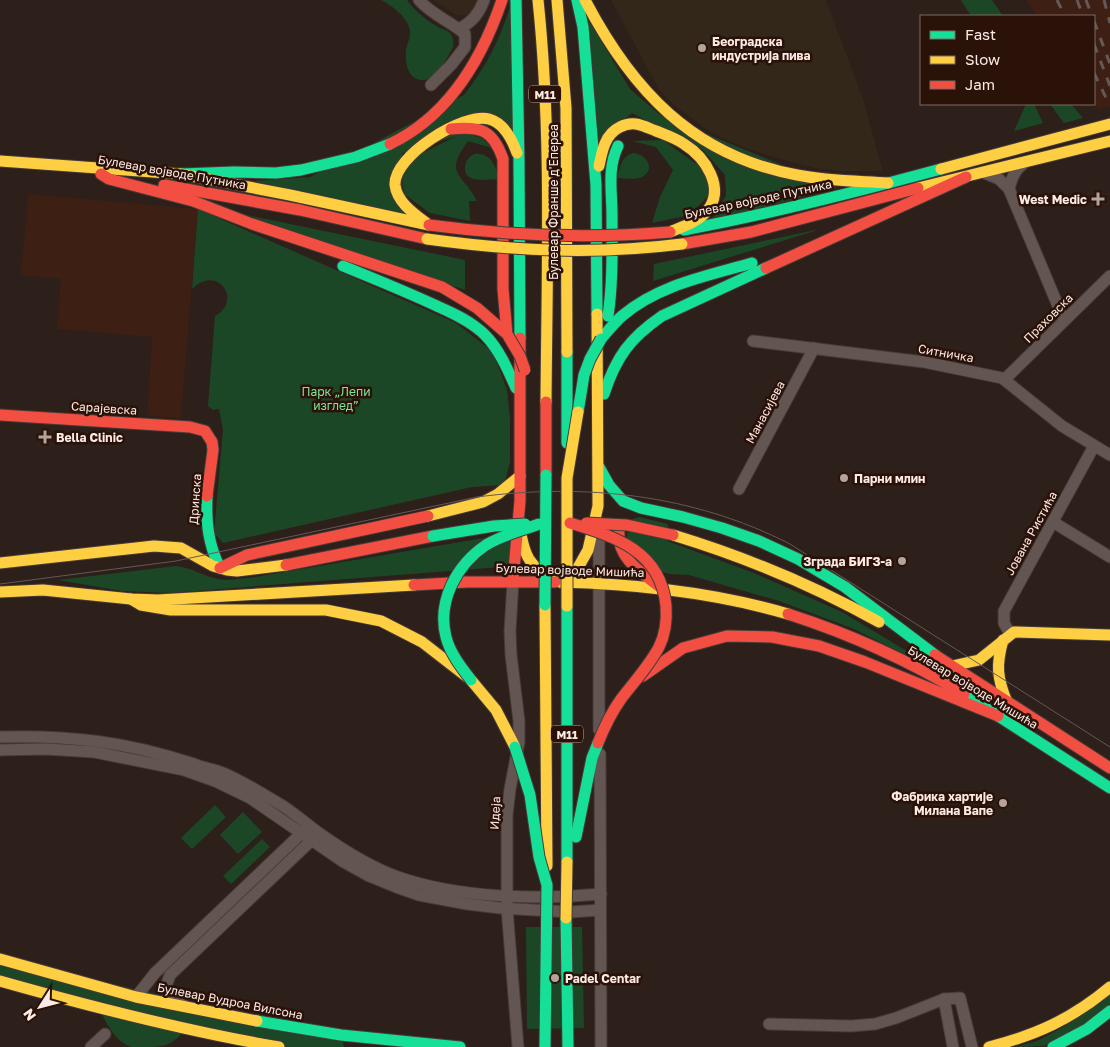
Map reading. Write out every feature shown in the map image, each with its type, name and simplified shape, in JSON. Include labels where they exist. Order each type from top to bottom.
[{"type":"main road","points":[[181,174],[286,172],[310,169],[361,155],[395,142],[427,119],[457,89],[483,49],[494,26],[502,0]]},
{"type":"main road","points":[[513,581],[519,521],[520,476],[519,162],[516,0]]},
{"type":"main road","name":"Булевар Франше д'Епереа","points":[[538,0],[547,133],[546,475]]},
{"type":"main road","name":"Булевар Франше д'Епереа","points":[[557,0],[565,92],[567,180],[567,478]]},
{"type":"main road","points":[[519,521],[524,550],[532,566],[544,576],[560,582],[570,576],[585,557],[598,506],[599,410],[596,185],[583,27],[577,0]]},
{"type":"main road","points":[[585,0],[617,54],[646,93],[674,119],[708,143],[744,161],[780,172],[839,181],[888,183]]},
{"type":"main road","points":[[429,225],[412,214],[401,199],[396,185],[397,173],[410,153],[471,118],[491,120],[499,123],[505,129],[519,162]]},
{"type":"main road","points":[[596,185],[604,145],[611,133],[627,124],[643,125],[672,137],[690,148],[707,167],[712,176],[714,195],[708,211],[695,220],[670,232]]},
{"type":"main road","name":"Булевар војводе Путника","points":[[80,168],[181,174],[429,225],[485,233],[551,237],[604,237],[670,232],[744,219],[1110,124]]},
{"type":"main road","points":[[451,129],[479,128],[496,142],[503,159],[503,289],[507,334]]},
{"type":"main road","points":[[602,339],[607,322],[611,289],[611,178],[613,157],[621,141],[632,134],[658,131]]},
{"type":"main road","name":"Булевар војводе Путника","points":[[80,168],[100,174],[223,195],[427,239],[497,249],[528,251],[614,251],[682,244],[751,232],[1110,141]]},
{"type":"main road","points":[[0,161],[80,168]]},
{"type":"main road","points":[[100,174],[193,201],[252,224],[442,287],[490,316],[507,334],[520,356],[532,398]]},
{"type":"main road","points":[[599,410],[617,358],[635,335],[644,328],[684,306],[966,177]]},
{"type":"main road","points":[[252,224],[320,256],[418,297],[467,322],[484,334],[500,356],[520,398]]},
{"type":"main road","points":[[567,478],[584,375],[590,359],[602,339],[622,316],[636,305],[684,284],[831,238]]},
{"type":"main road","points":[[535,413],[546,475]]},
{"type":"main road","name":"Сарајевска","points":[[0,415],[190,427],[205,431]]},
{"type":"main road","name":"Дринска","points":[[205,431],[212,442],[213,450],[206,535],[212,553],[220,568]]},
{"type":"main road","points":[[599,467],[618,496],[631,505],[722,528],[759,541],[798,559],[845,587],[934,655]]},
{"type":"main road","name":"M11","points":[[545,1047],[547,885],[545,702],[546,475]]},
{"type":"main road","points":[[0,563],[154,546],[170,546],[181,548],[220,568],[247,555],[406,521],[483,502],[498,494],[520,476]]},
{"type":"main road","name":"M11","points":[[567,478],[568,1047]]},
{"type":"main road","points":[[641,508],[628,517],[622,526],[618,536],[619,544],[622,551],[634,565],[660,587]]},
{"type":"main road","points":[[570,523],[633,548],[648,560],[662,583],[667,600],[666,626],[654,655],[636,683]]},
{"type":"main road","name":"Булевар војводе Мишића","points":[[220,568],[237,571],[292,564],[494,526],[570,523],[626,525],[674,535],[713,546],[786,574],[818,589],[952,666],[1110,768]]},
{"type":"main road","points":[[539,524],[488,544],[468,561],[453,580],[446,605],[444,628],[452,651],[471,680],[496,710],[515,747],[530,794],[539,857],[547,885]]},
{"type":"main road","name":"Булевар војводе Мишића","points":[[131,600],[467,582],[599,582],[660,587],[781,611],[842,632],[913,665],[998,716],[1110,788]]},
{"type":"main road","points":[[0,592],[43,590],[131,600],[141,605],[171,610],[295,609],[326,610],[349,614],[387,623],[407,633],[471,680]]},
{"type":"main road","points":[[952,666],[978,662],[1006,637],[1020,632],[1110,635]]},
{"type":"main road","points":[[567,862],[578,830],[592,758],[607,723],[621,700],[654,667],[673,654],[700,642],[727,636],[756,635],[786,639],[848,656],[962,704],[998,716]]},
{"type":"main road","points":[[1006,637],[999,657],[997,674],[1007,702]]},
{"type":"main road","name":"Булевар Вудроа Вилсона","points":[[0,959],[34,970],[136,996],[288,1027],[341,1035],[460,1047]]},
{"type":"main road","points":[[0,981],[136,1017],[279,1047]]},
{"type":"main road","points":[[989,1047],[1017,1041],[1053,1027],[1079,1012],[1110,987]]},
{"type":"main road","points":[[1053,1047],[1087,1029],[1110,1011]]},
{"type":"street","points":[[418,0],[434,14],[465,34],[465,47],[452,65],[431,84]]},
{"type":"street","points":[[459,29],[469,24],[478,15],[484,0]]},
{"type":"street","points":[[1009,189],[1017,168],[1024,163]]},
{"type":"street","points":[[984,173],[999,179],[1009,189],[1064,320]]},
{"type":"street","name":"Праховска","points":[[1005,379],[1110,276]]},
{"type":"street","name":"Ситничка","points":[[753,341],[924,362],[1005,379],[1051,417],[1110,455]]},
{"type":"street","name":"Манасијева","points":[[739,489],[814,348]]},
{"type":"street","name":"Јована Ристића","points":[[1006,637],[1004,611],[1094,446]]},
{"type":"street","points":[[598,506],[601,1047]]},
{"type":"street","points":[[1053,522],[1110,557]]},
{"type":"street","name":"Идеја","points":[[513,581],[511,655],[519,721],[519,742],[507,815],[507,908],[518,1047]]},
{"type":"street","points":[[0,738],[70,738],[93,740],[148,750],[222,772],[285,807],[305,829],[342,862],[396,888],[419,895],[467,904],[507,908],[571,912],[600,910]]},
{"type":"street","points":[[0,750],[46,749],[94,752],[184,770],[232,787],[305,829]]},
{"type":"street","points":[[136,996],[155,973],[305,829]]},
{"type":"street","points":[[315,837],[371,866],[397,877],[449,890],[507,895],[571,897],[601,894]]},
{"type":"street","points":[[187,1007],[168,994],[165,989],[170,974],[315,837]]},
{"type":"street","points":[[768,1024],[851,1026],[875,1024],[896,1018],[944,999],[960,998],[972,1047]]},
{"type":"street","points":[[944,999],[953,1047]]},
{"type":"street","points":[[91,1047],[104,1034]]},
{"type":"shaded area","points":[[433,0],[478,0],[476,8],[466,16],[456,15]]},
{"type":"shaded area","points":[[611,0],[826,0],[863,99],[883,171],[839,171],[814,168],[743,147],[710,132],[674,105],[659,90]]},
{"type":"shaded area","points":[[1026,0],[1110,0],[1110,107],[1099,110],[1095,104],[1095,15],[1036,15]]},
{"type":"shaded area","points":[[28,194],[198,209],[181,418],[147,416],[152,337],[57,329],[61,279],[21,275]]},
{"type":"green space","points":[[381,0],[407,0],[425,18],[450,34],[453,39],[453,47],[441,68],[432,77],[422,80],[413,77],[410,73],[406,54],[410,36],[409,27],[401,14]]},
{"type":"green space","points":[[961,0],[992,0],[1002,15],[970,15]]},
{"type":"green space","points":[[512,1],[513,133],[502,122],[402,153],[403,214],[253,181],[310,177],[464,95],[480,73],[492,51]]},
{"type":"green space","points":[[586,16],[630,89],[659,114],[837,188],[711,221],[726,195],[725,175],[703,150],[632,113],[599,140]]},
{"type":"green space","points":[[1026,105],[1034,105],[1043,123],[1014,131]]},
{"type":"green space","points":[[1051,105],[1072,105],[1083,118],[1064,123]]},
{"type":"green space","points":[[464,132],[483,139],[492,148],[468,141],[457,161],[456,168],[461,179],[477,201],[469,201],[470,221],[430,213],[404,194],[402,175],[417,156]]},
{"type":"green space","points":[[663,140],[706,171],[710,194],[690,215],[652,223],[660,197],[673,170],[656,147],[632,141]]},
{"type":"green space","points":[[633,153],[641,155],[647,161],[649,164],[648,171],[639,178],[617,178],[623,160]]},
{"type":"green space","points":[[474,154],[485,155],[492,161],[500,179],[477,180],[468,176],[465,172],[465,164]]},
{"type":"green space","name":"Парк „Лепи изглед”","points":[[198,209],[456,323],[493,352],[507,390],[510,419],[510,462],[504,485],[472,487],[223,543],[214,533],[223,430],[219,409],[213,410],[208,406],[215,316],[223,309],[227,302],[227,294],[224,287],[218,282],[210,280],[202,282],[192,289]]},
{"type":"green space","points":[[247,215],[465,260],[465,290]]},
{"type":"green space","points":[[821,229],[653,281],[654,264]]},
{"type":"green space","points":[[639,517],[668,524],[667,541],[754,573],[842,612],[948,676],[854,629],[779,601],[689,575],[670,574],[649,569],[626,542],[630,520]]},
{"type":"green space","points":[[513,533],[512,566],[170,593],[122,591],[58,580],[176,566],[224,580],[255,577]]},
{"type":"green space","points":[[215,805],[226,817],[192,849],[181,838]]},
{"type":"green space","points":[[243,812],[262,832],[238,854],[220,835]]},
{"type":"green space","points":[[262,839],[270,847],[231,884],[223,876]]},
{"type":"green space","name":"Padel Centar","points":[[526,927],[582,927],[584,1028],[527,1029]]},
{"type":"green space","points":[[0,959],[341,1035],[344,1047],[279,1047],[0,981]]},
{"type":"green space","points":[[1110,994],[1110,1004],[1086,1024],[1044,1046],[1015,1047],[1037,1041],[1065,1026]]},
{"type":"green space","points":[[102,1014],[183,1032],[173,1042],[165,1045],[131,1047],[117,1038]]},
{"type":"tram line","points":[[0,584],[176,561],[477,497],[558,491],[637,496],[676,503],[715,514],[753,527],[790,544],[1110,747]]},
{"type":"railway","points":[[1057,0],[1064,15]]},
{"type":"railway","points":[[1077,0],[1083,15]]},
{"type":"railway","points":[[1086,0],[1092,15]]},
{"type":"railway","points":[[1104,0],[1110,23]]},
{"type":"railway","points":[[1095,24],[1110,64]]},
{"type":"railway","points":[[1095,47],[1110,86]]},
{"type":"railway","points":[[1095,75],[1109,104]]},
{"type":"traffic: fast","points":[[516,0],[520,338]]},
{"type":"traffic: fast","points":[[577,0],[583,27],[596,185],[597,314]]},
{"type":"traffic: fast","points":[[181,174],[276,173],[301,170],[356,157],[390,144]]},
{"type":"traffic: fast","points":[[608,316],[612,266],[611,172],[618,146]]},
{"type":"traffic: fast","points":[[684,230],[813,202],[941,169]]},
{"type":"traffic: fast","points":[[601,339],[622,316],[651,296],[701,277],[752,263]]},
{"type":"traffic: fast","points":[[343,266],[445,310],[475,326],[495,347],[516,388]]},
{"type":"traffic: fast","points":[[604,394],[619,359],[641,332],[651,324],[662,316],[766,268]]},
{"type":"traffic: fast","points":[[578,412],[584,375],[601,339]]},
{"type":"traffic: fast","points":[[567,352],[567,443]]},
{"type":"traffic: fast","points":[[599,467],[609,485],[623,501],[641,508],[722,528],[759,541],[798,559],[845,587],[935,655]]},
{"type":"traffic: fast","points":[[545,605],[546,475]]},
{"type":"traffic: fast","points":[[207,496],[209,533],[220,568]]},
{"type":"traffic: fast","points":[[433,536],[494,526],[525,524]]},
{"type":"traffic: fast","points":[[471,680],[453,654],[446,637],[444,611],[451,585],[466,563],[486,545],[539,524]]},
{"type":"traffic: fast","points":[[567,606],[567,862]]},
{"type":"traffic: fast","points":[[964,694],[1110,788]]},
{"type":"traffic: fast","points":[[576,837],[592,758],[598,743]]},
{"type":"traffic: fast","points":[[515,747],[530,795],[539,857],[547,885],[545,1047]]},
{"type":"traffic: fast","points":[[566,918],[568,1047]]},
{"type":"traffic: fast","points":[[1053,1047],[1087,1029],[1110,1011]]},
{"type":"traffic: fast","points":[[257,1021],[341,1035],[460,1047]]},
{"type":"traffic: slow","points":[[538,0],[547,150],[546,402]]},
{"type":"traffic: slow","points":[[557,0],[566,108],[567,352]]},
{"type":"traffic: slow","points":[[585,0],[603,33],[623,63],[645,90],[670,114],[697,135],[727,152],[760,166],[808,177],[888,183]]},
{"type":"traffic: slow","points":[[429,225],[403,203],[395,185],[397,174],[405,161],[417,150],[432,138],[463,122],[489,119],[503,128],[510,137],[517,153]]},
{"type":"traffic: slow","points":[[599,166],[608,138],[615,130],[630,124],[643,126],[667,135],[692,150],[706,165],[714,183],[712,202],[707,211],[699,218],[670,232]]},
{"type":"traffic: slow","points":[[941,169],[1110,124]]},
{"type":"traffic: slow","points":[[918,188],[1110,141]]},
{"type":"traffic: slow","points":[[0,161],[181,174],[429,225]]},
{"type":"traffic: slow","points":[[427,239],[523,249],[554,250],[618,250],[682,244]]},
{"type":"traffic: slow","points":[[519,521],[525,551],[534,566],[549,577],[560,582],[570,576],[579,566],[588,550],[598,506],[597,314]]},
{"type":"traffic: slow","points":[[567,606],[567,478],[578,412]]},
{"type":"traffic: slow","points":[[428,516],[483,502],[498,494],[520,476]]},
{"type":"traffic: slow","points":[[673,535],[778,573],[829,596],[879,622]]},
{"type":"traffic: slow","points":[[0,563],[154,546],[181,548],[213,566],[227,570],[237,571],[286,565]]},
{"type":"traffic: slow","points":[[560,582],[675,590],[732,600],[788,614]]},
{"type":"traffic: slow","points":[[0,592],[43,590],[158,600],[414,585]]},
{"type":"traffic: slow","points":[[131,599],[141,605],[171,610],[326,610],[381,621],[422,642],[471,680],[496,710],[515,747]]},
{"type":"traffic: slow","points":[[545,605],[547,866]]},
{"type":"traffic: slow","points":[[952,666],[979,660],[1014,632],[1110,635]]},
{"type":"traffic: slow","points":[[1003,640],[999,657],[999,678],[1007,702]]},
{"type":"traffic: slow","points":[[566,918],[567,862]]},
{"type":"traffic: slow","points":[[0,959],[136,997],[257,1021]]},
{"type":"traffic: slow","points":[[0,981],[139,1018],[279,1047]]},
{"type":"traffic: slow","points":[[989,1047],[1053,1025],[1082,1008],[1110,987]]},
{"type":"traffic: jam","points":[[390,144],[430,118],[461,84],[484,43],[502,0]]},
{"type":"traffic: jam","points":[[451,129],[470,128],[484,132],[495,142],[503,159],[503,289],[507,334]]},
{"type":"traffic: jam","points":[[101,174],[109,179],[193,201],[252,224],[442,287],[477,308],[507,334]]},
{"type":"traffic: jam","points":[[766,268],[966,177]]},
{"type":"traffic: jam","points":[[164,185],[300,210],[427,239]]},
{"type":"traffic: jam","points":[[682,244],[751,232],[918,188]]},
{"type":"traffic: jam","points":[[429,225],[489,232],[580,236],[670,232]]},
{"type":"traffic: jam","points":[[507,334],[520,356],[525,370]]},
{"type":"traffic: jam","points":[[513,581],[520,501],[520,338]]},
{"type":"traffic: jam","points":[[546,402],[546,475]]},
{"type":"traffic: jam","points":[[0,415],[190,427],[205,431],[212,442],[213,450],[207,496]]},
{"type":"traffic: jam","points":[[220,568],[247,555],[428,516]]},
{"type":"traffic: jam","points":[[570,523],[619,541],[646,559],[662,587],[666,606],[665,627],[659,647],[617,704],[598,743]]},
{"type":"traffic: jam","points":[[586,523],[627,525],[673,535]]},
{"type":"traffic: jam","points":[[619,533],[619,542],[626,557],[660,587]]},
{"type":"traffic: jam","points":[[286,565],[433,536]]},
{"type":"traffic: jam","points":[[414,585],[467,582],[555,582]]},
{"type":"traffic: jam","points":[[788,614],[834,630],[878,649],[922,670],[964,694]]},
{"type":"traffic: jam","points":[[643,676],[683,648],[727,636],[772,637],[819,646],[865,662],[998,716]]},
{"type":"traffic: jam","points":[[935,655],[1110,768]]},
{"type":"place","name":"Београдска индустрија пива","points":[[702,48]]},
{"type":"place","name":"West Medic","points":[[1098,199]]},
{"type":"place","name":"Bella Clinic","points":[[45,437]]},
{"type":"place","name":"Парни млин","points":[[844,478]]},
{"type":"place","name":"Зграда БИГЗ-а","points":[[902,561]]},
{"type":"place","name":"Фабрика хартије Милана Вапе","points":[[1003,803]]},
{"type":"place","name":"Padel Centar","points":[[555,978]]}]
